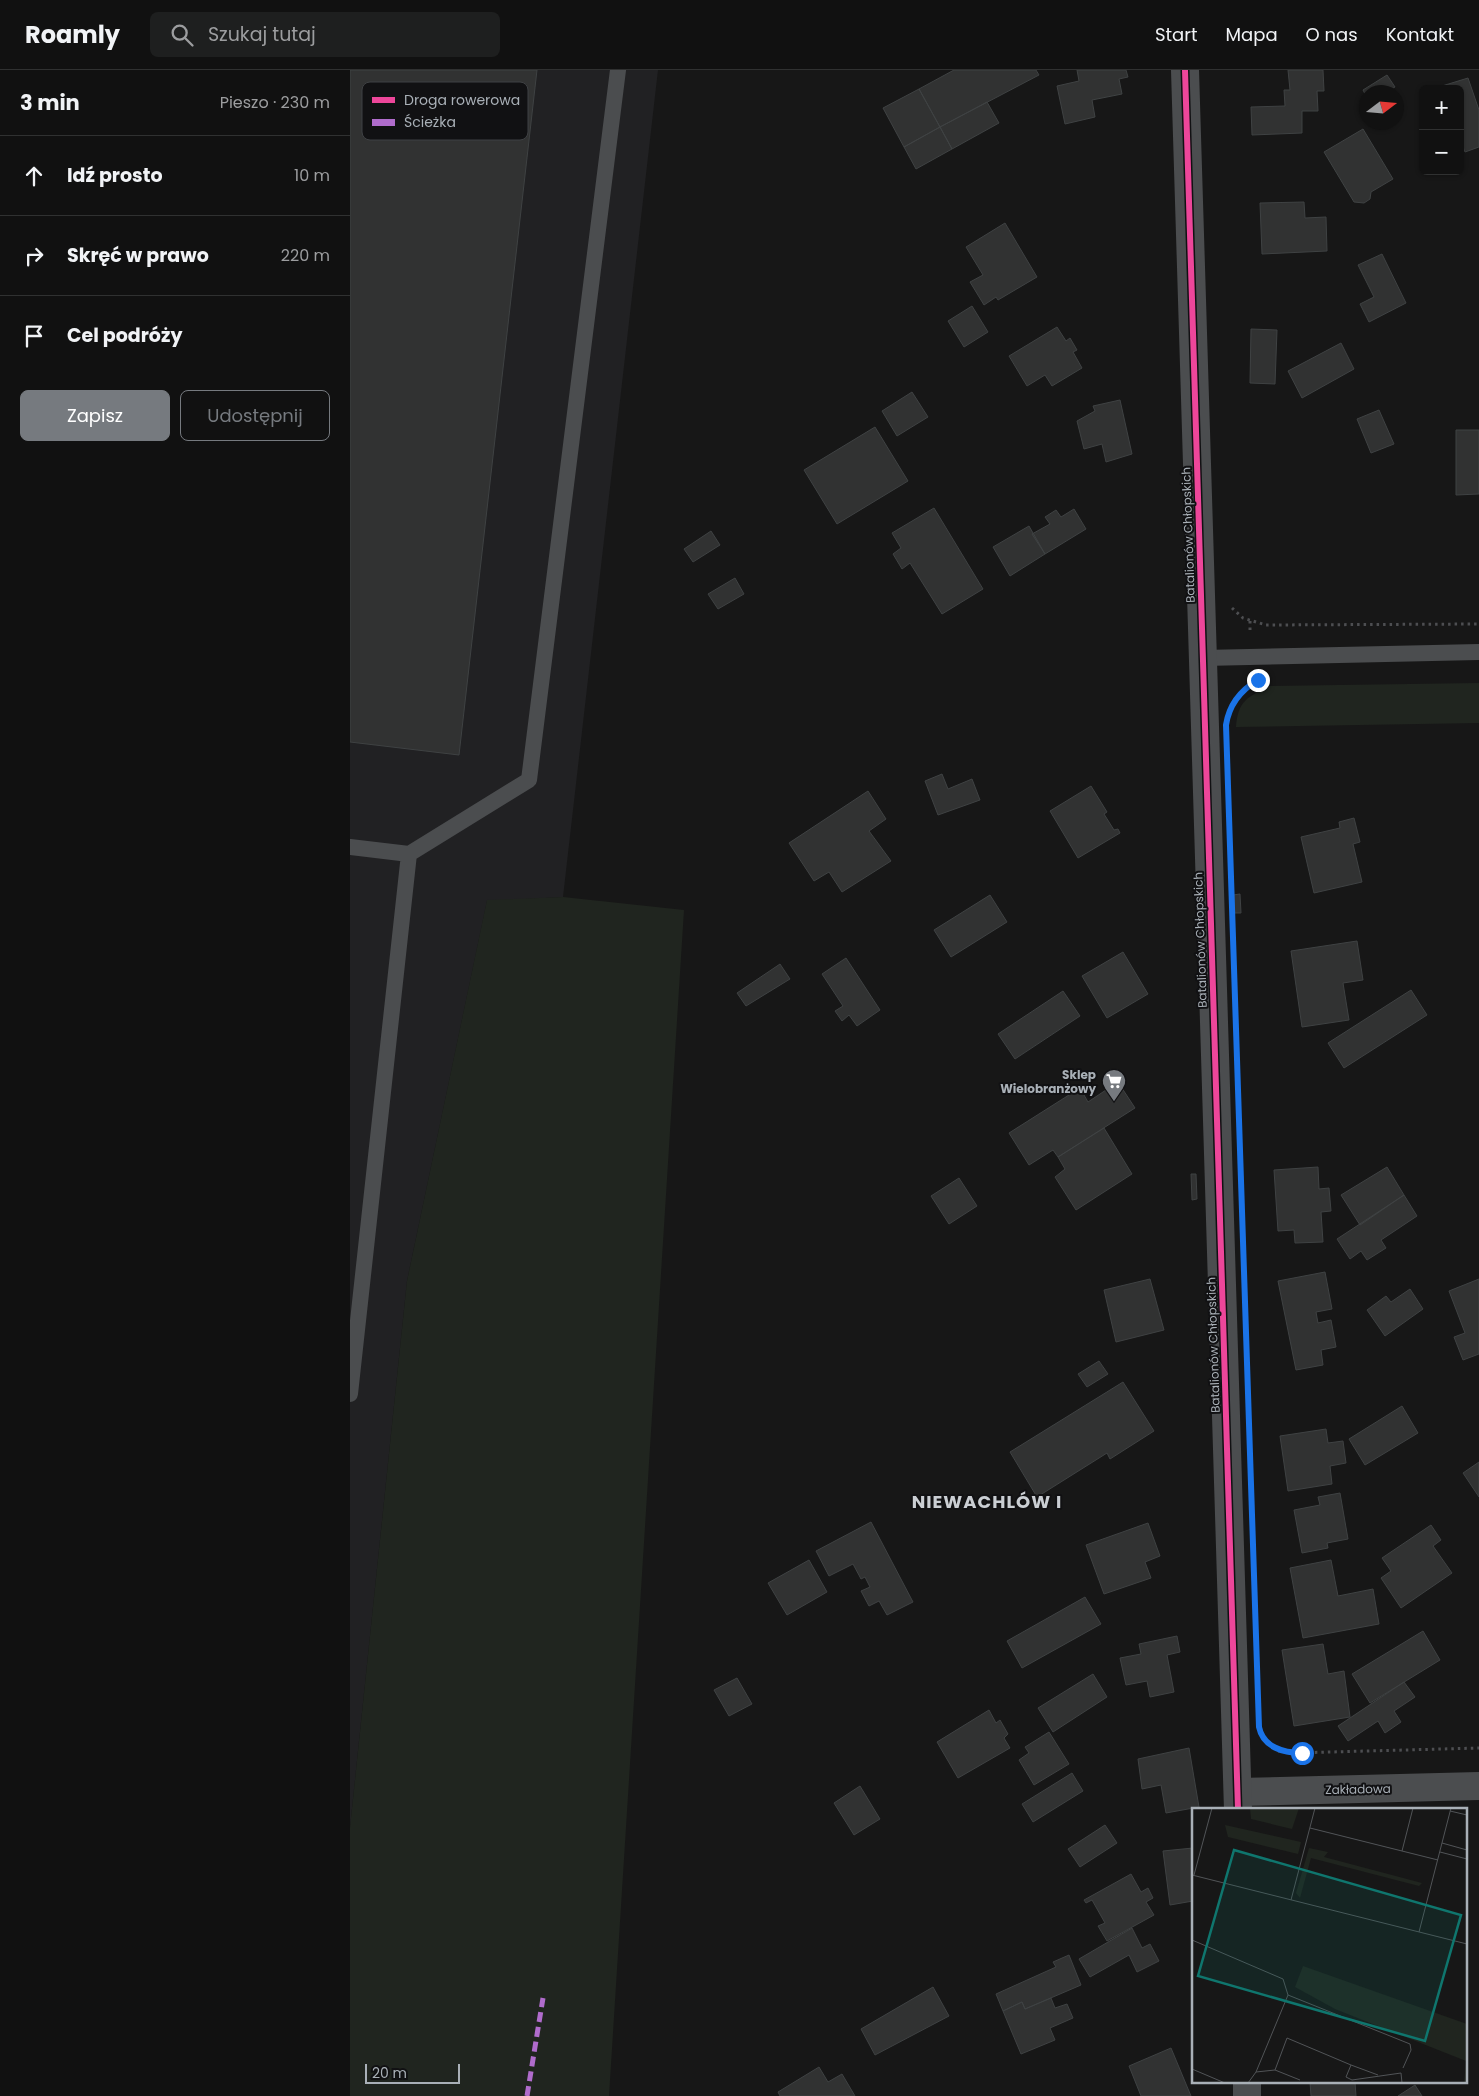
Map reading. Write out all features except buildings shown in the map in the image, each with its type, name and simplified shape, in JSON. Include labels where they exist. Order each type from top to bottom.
[{"type":"street","name":"Batalionów Chłopskich","points":[[1185,70],[1238,1801]]},
{"type":"street","name":"Zakładowa","points":[[1238,1801],[1479,1786]]},
{"type":"lane","points":[[350,847],[409,854],[529,780],[618,70]]},
{"type":"lane","points":[[1203,658],[1479,652]]},
{"type":"lane","points":[[350,1394],[409,854]]},
{"type":"path","points":[[1228,601],[1243,618],[1266,625],[1479,624]]},
{"type":"path","points":[[1234,702],[1244,690],[1258,680]]},
{"type":"path","points":[[1263,1738],[1270,1746],[1279,1750],[1302,1753],[1479,1748]]},
{"type":"path","points":[[1279,1750],[1280,1756]]},
{"type":"shaded area","points":[[350,70],[658,70],[563,897],[487,901],[407,1281],[350,1828]]},
{"type":"shaded area","points":[[1479,683],[1479,723],[1236,727],[1239,711],[1245,701],[1255,693],[1270,686]]},
{"type":"shaded area","points":[[563,897],[684,910],[609,2096],[350,2096],[350,1828],[407,1281],[487,900]]},
{"type":"marked path","points":[[527,2096],[543,1998]]},
{"type":"cycle path","points":[[1185,70],[1238,1808]]},
{"type":"place","name":"Sklep Wielobranżowy","points":[[1114,1102]]},
{"type":"district","name":"NIEWACHLÓW I","points":[[987,1501]]},
{"type":"route","points":[[1258,680],[1237,697],[1231,706],[1226,725],[1259,1727],[1263,1738],[1270,1746],[1279,1750],[1302,1753]]}]
